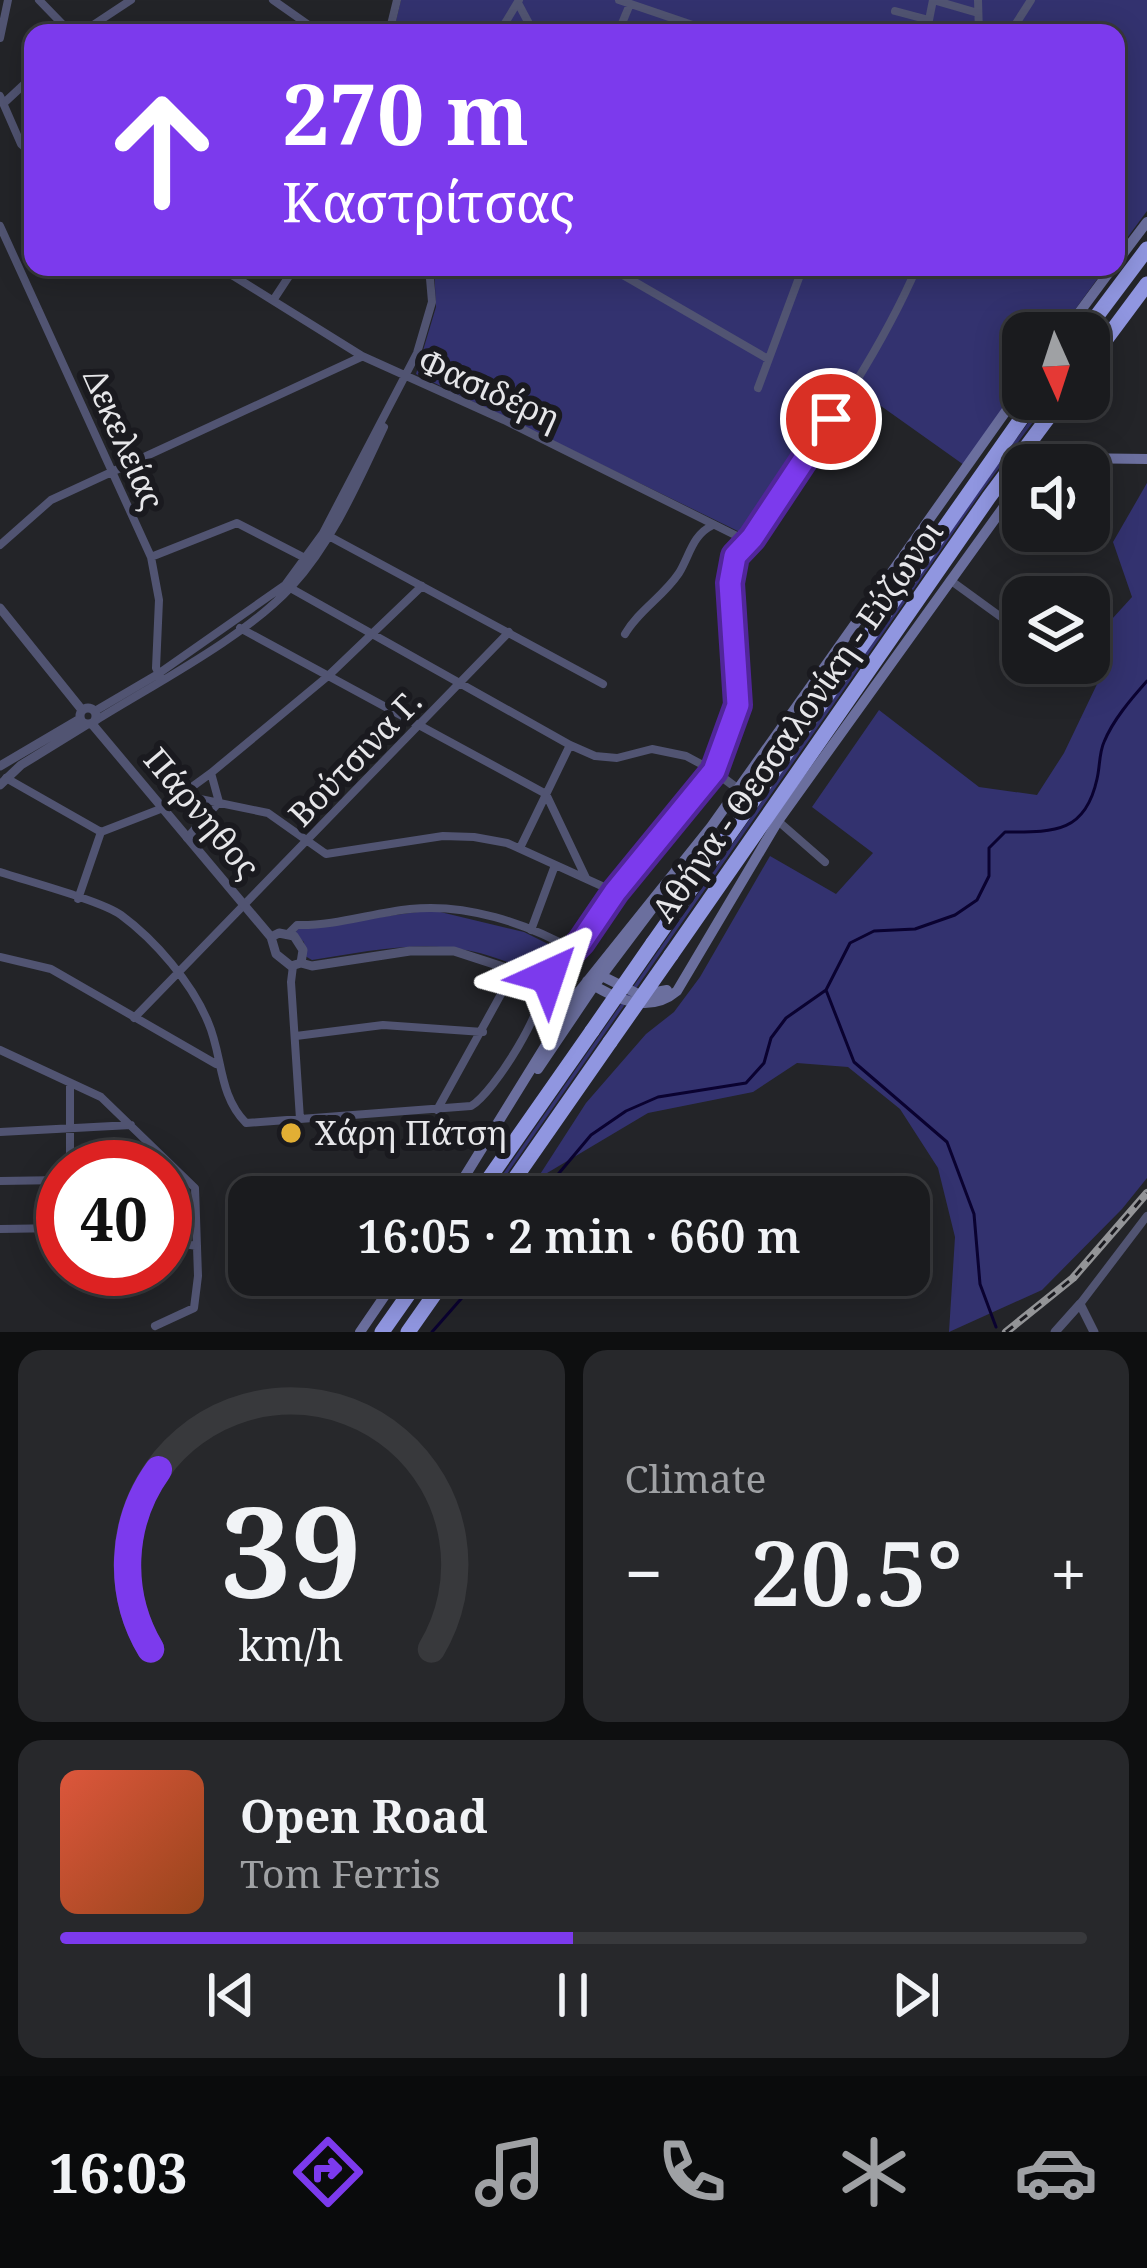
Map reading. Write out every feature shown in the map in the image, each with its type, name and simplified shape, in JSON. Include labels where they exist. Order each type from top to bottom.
[{"type":"highway","points":[[1100,312],[1147,248]]},
{"type":"highway","points":[[1110,334],[1147,284]]},
{"type":"highway","name":"Αθήνα - Θεσσαλονίκη - Εύζωνοι","points":[[491,1176],[1020,420]]},
{"type":"highway","name":"Αθήνα - Θεσσαλονίκη - Εύζωνοι","points":[[517,1176],[1046,420]]},
{"type":"highway","points":[[989,496],[1002,485]]},
{"type":"highway","points":[[382,1332],[407,1296]]},
{"type":"highway","points":[[409,1332],[434,1296]]},
{"type":"main road","points":[[1125,252],[1147,222]]},
{"type":"main road","points":[[1080,312],[1107,276]]},
{"type":"main road","points":[[465,1176],[594,979],[739,789],[1002,417]]},
{"type":"main road","points":[[1110,459],[1147,459]]},
{"type":"main road","points":[[594,979],[634,994],[659,994],[672,986],[696,956],[778,821],[1002,508]]},
{"type":"main road","points":[[360,1332],[385,1296]]},
{"type":"street","points":[[0,38],[8,0]]},
{"type":"street","points":[[39,0],[62,24]]},
{"type":"street","points":[[95,24],[131,0]]},
{"type":"street","points":[[273,0],[307,24]]},
{"type":"street","points":[[895,11],[929,20],[933,0],[978,13]]},
{"type":"street","points":[[978,0],[979,24]]},
{"type":"street","points":[[624,2],[689,24]]},
{"type":"street","points":[[2,99],[24,146]]},
{"type":"street","name":"Δεκελείας","points":[[0,226],[151,557],[159,600],[160,677]]},
{"type":"street","name":"Φασιδέρη","points":[[234,276],[362,356],[452,394],[747,541]]},
{"type":"street","points":[[274,299],[289,276]]},
{"type":"street","points":[[0,766],[240,628],[287,587],[346,506],[430,315],[431,276]]},
{"type":"street","points":[[629,276],[768,359]]},
{"type":"street","points":[[758,388],[799,276]]},
{"type":"street","points":[[0,872],[122,915],[177,974],[209,1024],[216,1064],[247,1123],[471,1106],[488,1094],[543,998],[543,980],[574,950],[714,771],[738,705],[730,573],[735,556],[863,370],[912,276]]},
{"type":"street","points":[[0,545],[51,500],[362,356]]},
{"type":"street","points":[[151,557],[237,523],[308,560]]},
{"type":"street","points":[[625,634],[678,574],[703,530],[715,524]]},
{"type":"street","points":[[325,534],[603,684]]},
{"type":"street","points":[[949,579],[1002,618]]},
{"type":"street","points":[[88,718],[3,782],[101,832],[163,808],[211,773],[328,676],[422,586]]},
{"type":"street","points":[[287,587],[570,745],[595,756],[617,758],[652,749],[686,756],[739,789]]},
{"type":"street","points":[[160,677],[287,587]]},
{"type":"street","name":"Πάρνηθος","points":[[0,608],[271,937],[276,954],[297,964]]},
{"type":"street","points":[[240,628],[546,794],[587,879]]},
{"type":"street","name":"Βούτσινα Γ.","points":[[134,1018],[509,632]]},
{"type":"street","points":[[520,848],[570,745]]},
{"type":"street","points":[[187,838],[219,802],[211,773]]},
{"type":"street","points":[[181,795],[268,813],[326,854],[442,836],[494,840],[615,892]]},
{"type":"street","points":[[778,821],[825,862]]},
{"type":"street","points":[[78,899],[101,832]]},
{"type":"street","points":[[531,930],[554,868]]},
{"type":"street","points":[[271,937],[288,934],[297,925],[417,908],[478,913],[574,950]]},
{"type":"street","points":[[288,934],[300,943],[291,982],[300,1120]]},
{"type":"street","points":[[297,964],[431,950],[470,954],[543,980]]},
{"type":"street","points":[[0,957],[51,969],[216,1064]]},
{"type":"street","points":[[437,1110],[515,970]]},
{"type":"street","points":[[296,1036],[383,1025],[483,1032]]},
{"type":"street","points":[[0,1050],[101,1097],[148,1140]]},
{"type":"street","points":[[69,1140],[70,1084]]},
{"type":"street","points":[[0,1132],[132,1125]]},
{"type":"street","points":[[0,1181],[36,1180]]},
{"type":"street","points":[[155,1326],[194,1308],[192,1185]]},
{"type":"street","points":[[1055,1332],[1147,1216]]},
{"type":"street","points":[[0,1229],[36,1228]]},
{"type":"street","points":[[192,1245],[196,1246]]},
{"type":"street","points":[[1080,1304],[1094,1332]]},
{"type":"shaded area","points":[[401,0],[1147,0],[1147,211],[1125,241],[1125,24],[395,24]]},
{"type":"shaded area","points":[[434,276],[1099,276],[1073,312],[1002,312],[1002,412],[964,465],[850,384],[748,536],[416,374],[436,307]]},
{"type":"shaded area","points":[[1030,420],[1034,420],[1017,444],[1012,444]]},
{"type":"shaded area","points":[[1002,458],[502,1176],[979,489]]},
{"type":"shaded area","points":[[1147,483],[1147,1178],[1122,1209],[1042,1290],[949,1332],[955,1237],[938,1168],[900,1109],[848,1067],[797,1063],[753,1092],[648,1113],[539,1176],[586,1103],[646,1034],[674,1012],[700,977],[770,856],[836,894],[873,853],[812,807],[879,710],[979,787],[1037,795],[1064,753],[1097,684],[1110,684],[1110,621],[1132,597],[1113,542]]},
{"type":"shaded area","points":[[432,910],[524,932],[562,951],[542,975],[451,948],[391,948],[312,960],[305,956],[304,942],[294,934],[299,928]]},
{"type":"waterway","points":[[557,1176],[591,1135],[626,1111],[658,1097],[746,1083],[764,1063],[771,1038],[786,1018],[826,990],[850,943],[874,931],[915,929],[955,915],[977,900],[989,876],[989,848],[1005,832],[1052,830],[1075,820],[1092,797],[1108,734],[1147,681]]},
{"type":"waterway","points":[[826,990],[854,1062],[947,1142],[974,1214],[980,1284],[996,1327]]},
{"type":"waterway","points":[[432,1332],[464,1296]]},
{"type":"railway","points":[[1006,1332],[1073,1278],[1147,1193]]},
{"type":"place","name":"Χάρη Πάτση","points":[[291,1133]]},
{"type":"route","points":[[548,976],[581,942],[615,892],[714,771],[738,705],[730,583],[735,556],[831,419]]}]
